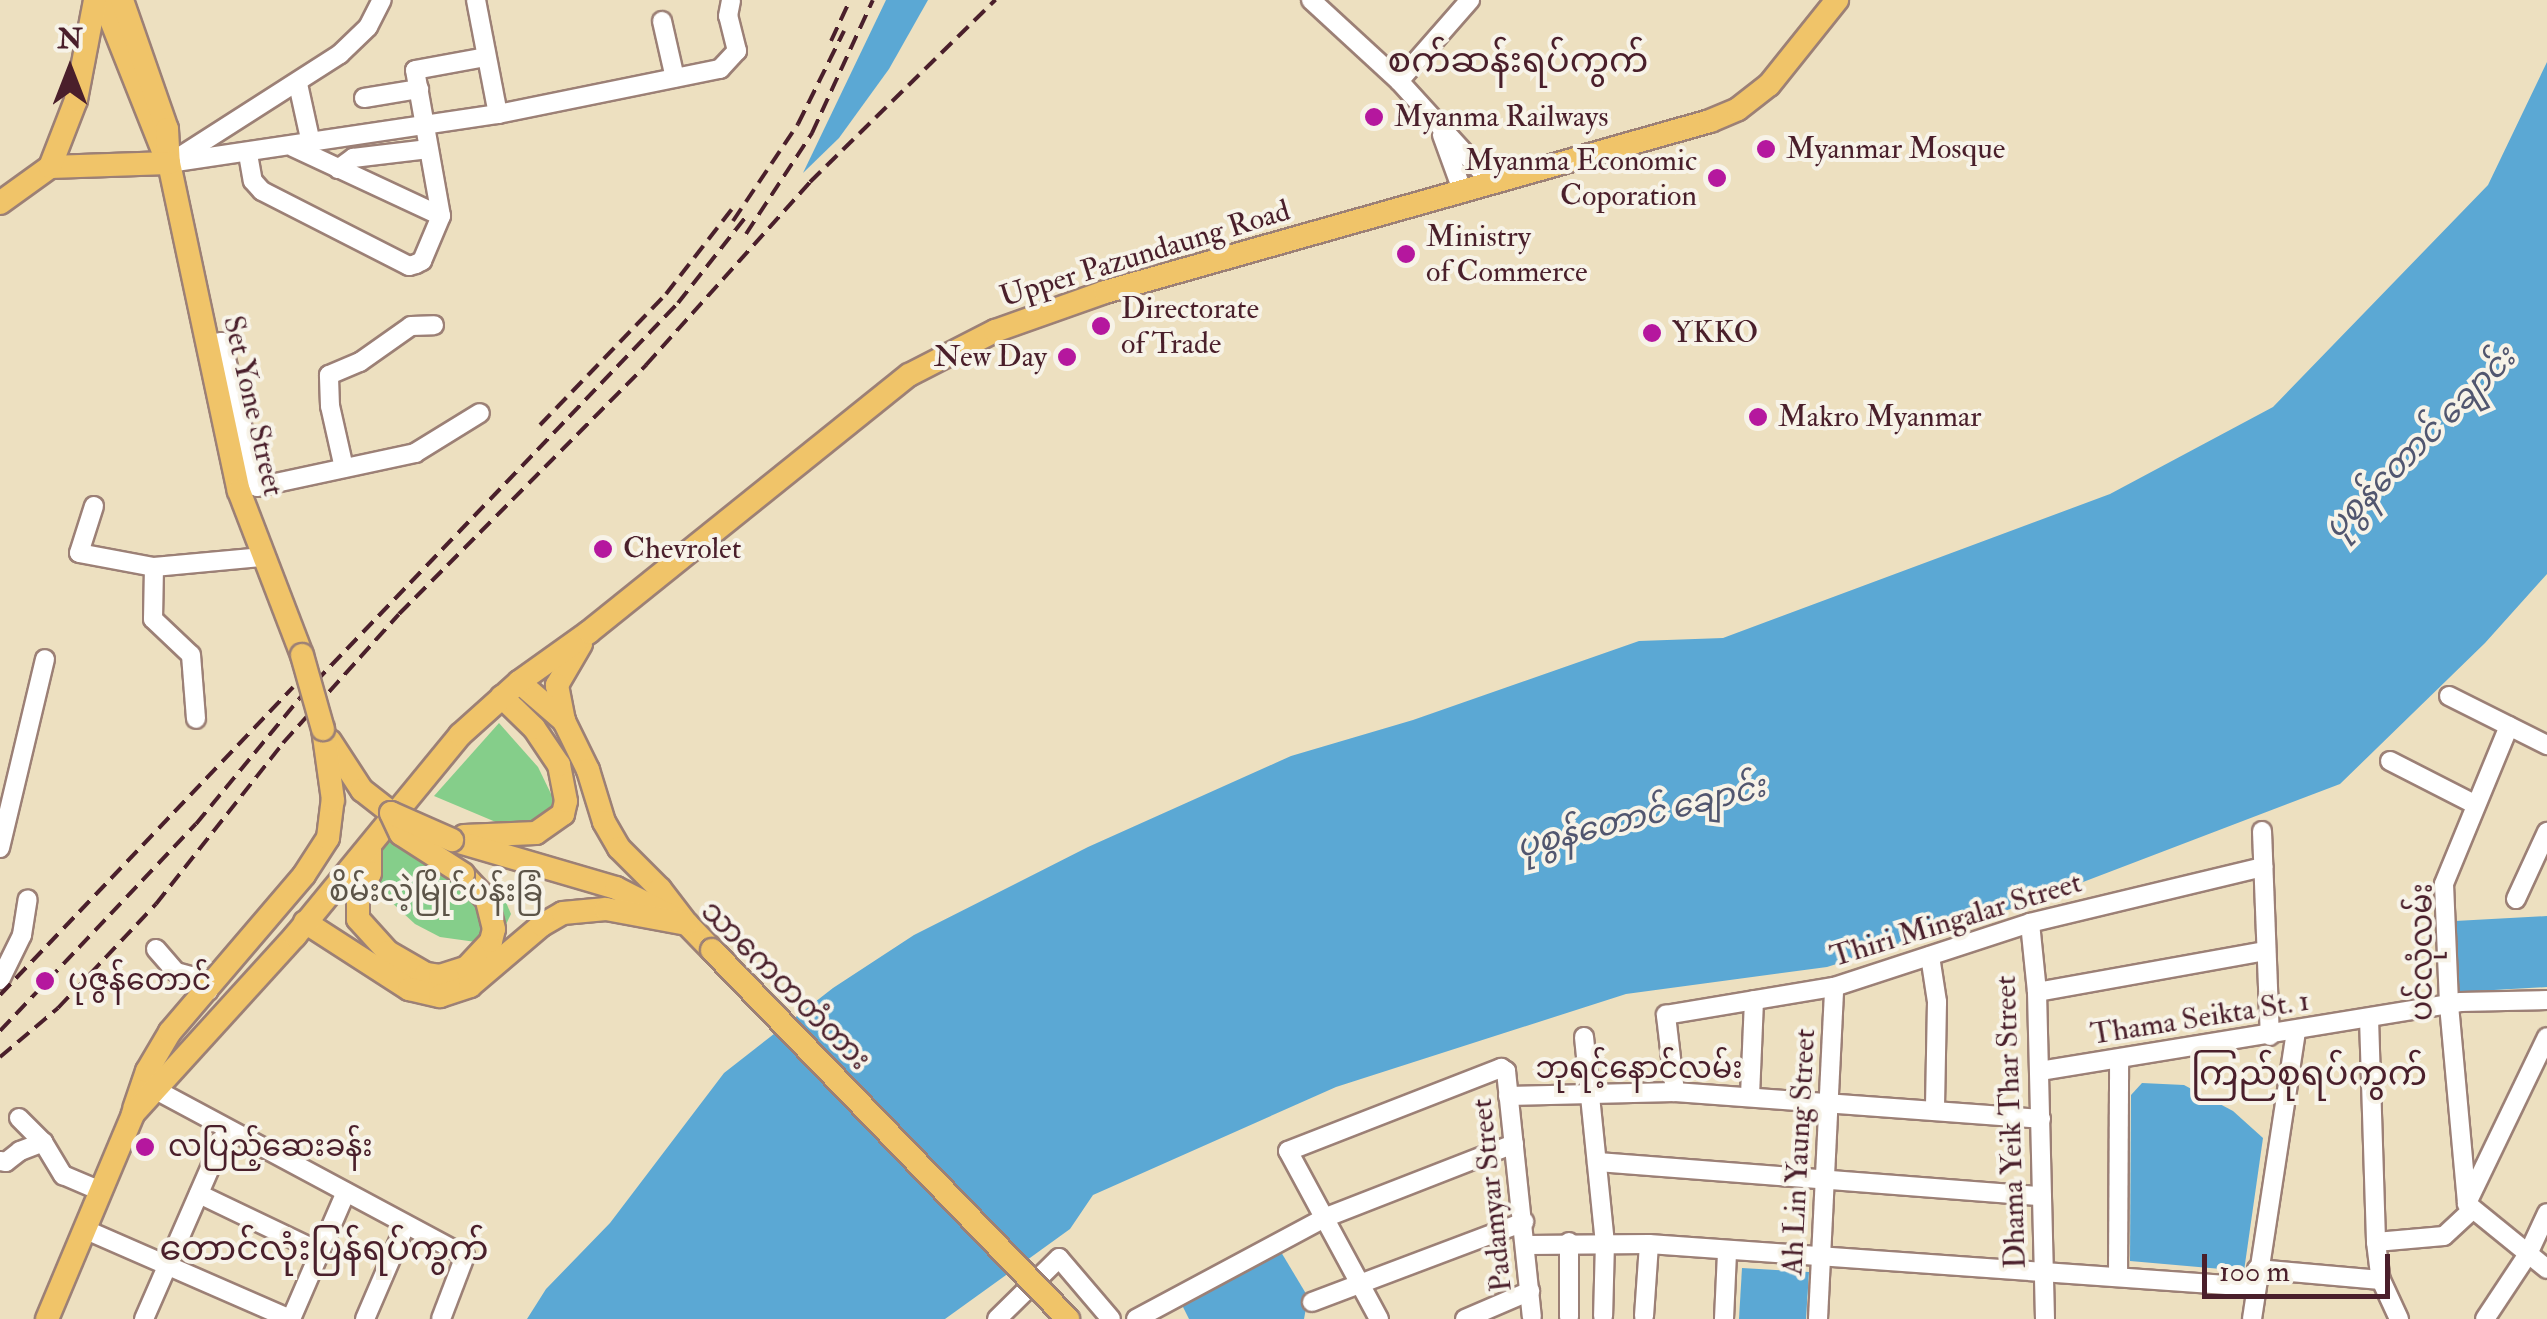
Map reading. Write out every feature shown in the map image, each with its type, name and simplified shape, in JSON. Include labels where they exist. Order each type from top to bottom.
[{"type":"main road","points":[[99,0],[152,133],[169,164]]},
{"type":"main road","points":[[0,203],[50,166],[76,100],[99,0]]},
{"type":"main road","points":[[122,0],[167,129],[169,164]]},
{"type":"main road","name":"Upper Pazundaung Road","points":[[132,1114],[370,849],[422,778],[510,690],[589,632],[909,374],[952,350],[1105,292],[1710,122],[1770,85],[1838,0]]},
{"type":"main road","points":[[50,166],[169,164]]},
{"type":"main road","name":"Set Yone Street","points":[[169,164],[238,491],[302,655]]},
{"type":"main road","points":[[589,632],[557,685],[564,721],[612,835],[687,924]]},
{"type":"main road","name":"သာကေတတံတား","points":[[302,655],[323,729],[362,790],[391,813],[452,840],[616,888],[687,924],[1068,1319]]},
{"type":"main road","points":[[510,690],[564,721]]},
{"type":"main road","points":[[452,840],[479,834],[536,834],[563,814],[566,801],[559,765],[510,690]]},
{"type":"main road","points":[[47,1319],[147,1071],[170,1032],[208,991],[328,838],[333,800],[323,729]]},
{"type":"main road","points":[[370,849],[370,873],[358,900],[358,919],[388,952],[426,974],[440,976],[467,967],[491,941],[494,929],[487,900],[463,874],[401,834],[391,813]]},
{"type":"main road","points":[[305,922],[409,989],[440,996],[470,986],[533,932],[563,913],[586,908],[687,924]]},
{"type":"street","points":[[169,164],[298,84],[368,27],[382,0]]},
{"type":"street","points":[[476,0],[498,114]]},
{"type":"street","points":[[169,164],[498,114],[720,69],[734,57],[728,10],[731,0]]},
{"type":"street","points":[[1311,0],[1399,81],[1490,182]]},
{"type":"street","points":[[1399,81],[1470,0]]},
{"type":"street","points":[[662,22],[675,78]]},
{"type":"street","points":[[248,154],[253,182],[262,192],[409,266],[422,260],[440,216],[417,68],[486,57]]},
{"type":"street","points":[[298,84],[302,145]]},
{"type":"street","points":[[364,98],[418,89]]},
{"type":"street","points":[[1439,125],[1462,190]]},
{"type":"street","points":[[302,145],[338,169],[440,216]]},
{"type":"street","points":[[338,169],[352,158],[428,148]]},
{"type":"street","points":[[344,468],[328,374],[360,362],[411,326],[434,325]]},
{"type":"street","points":[[209,344],[222,342],[257,487],[414,452],[480,412]]},
{"type":"street","points":[[94,506],[79,553],[154,568],[261,557]]},
{"type":"street","points":[[154,568],[153,619],[191,655],[196,719]]},
{"type":"street","points":[[0,848],[45,659]]},
{"type":"street","points":[[2449,696],[2547,746]]},
{"type":"street","name":"ပင်လုံလမ်း","points":[[2469,1207],[2449,1005],[2444,884],[2509,726]]},
{"type":"street","points":[[2390,761],[2474,804]]},
{"type":"street","points":[[2262,831],[2270,1036]]},
{"type":"street","points":[[2516,899],[2547,832]]},
{"type":"street","name":"Thiri Mingalar Street","points":[[1675,1092],[1664,1017],[1834,987],[2030,923],[2263,867]]},
{"type":"street","points":[[0,980],[22,936],[28,899]]},
{"type":"street","name":"Dhama Yeik Thar Street","points":[[2030,923],[2040,1071],[2045,1319]]},
{"type":"street","points":[[156,949],[176,972],[191,976],[208,991]]},
{"type":"street","points":[[2037,992],[2265,951]]},
{"type":"street","points":[[1930,956],[1937,1002],[1935,1110]]},
{"type":"street","name":"Ah Lin Yaung Street","points":[[1818,1319],[1834,987]]},
{"type":"street","points":[[1750,1096],[1754,1000]]},
{"type":"street","name":"Thama Seikta St. 1","points":[[2040,1071],[2449,1005],[2547,1000]]},
{"type":"street","points":[[2369,1018],[2376,1242],[2381,1280],[2399,1319]]},
{"type":"street","points":[[2252,1319],[2296,1031]]},
{"type":"street","points":[[1584,1037],[1604,1242],[1603,1316]]},
{"type":"street","points":[[2376,1242],[2444,1236],[2457,1229],[2547,1037]]},
{"type":"street","points":[[2118,1277],[2119,1059]]},
{"type":"street","name":"Padamyar Street","points":[[1324,1218],[1288,1151],[1504,1068],[1527,1245],[1532,1317]]},
{"type":"street","points":[[156,1090],[464,1256],[441,1319]]},
{"type":"street","name":"ဘုရင့်နောင်လမ်း","points":[[1508,1096],[1591,1091],[1675,1092],[2041,1118]]},
{"type":"street","points":[[18,1118],[43,1142],[63,1175],[98,1190]]},
{"type":"street","points":[[144,1319],[228,1129]]},
{"type":"street","points":[[0,1161],[6,1162],[20,1151],[43,1142]]},
{"type":"street","points":[[1136,1319],[1324,1218],[1514,1144]]},
{"type":"street","points":[[1598,1162],[2042,1196]]},
{"type":"street","points":[[84,1229],[291,1319],[346,1192]]},
{"type":"street","points":[[199,1194],[320,1252]]},
{"type":"street","points":[[2469,1207],[2547,1269]]},
{"type":"street","points":[[2485,1319],[2528,1254],[2547,1213]]},
{"type":"street","points":[[1324,1218],[1379,1319]]},
{"type":"street","points":[[1312,1302],[1524,1222]]},
{"type":"street","points":[[365,1319],[406,1224]]},
{"type":"street","points":[[1568,1317],[1569,1242]]},
{"type":"street","points":[[1527,1245],[1649,1244],[1727,1253],[2118,1277],[2381,1280]]},
{"type":"street","points":[[1644,1316],[1649,1244]]},
{"type":"street","points":[[1724,1319],[1727,1253]]},
{"type":"street","points":[[997,1319],[1059,1258],[1111,1319]]},
{"type":"street","points":[[1465,1319],[1530,1290]]},
{"type":"green space","name":"စိမ်းလဲ့မြိုင်ပန်းခြံ","points":[[499,723],[538,767],[554,800],[550,816],[517,831],[434,796]]},
{"type":"green space","name":"စိမ်းလဲ့မြိုင်ပန်းခြံ","points":[[403,820],[502,893],[511,914],[502,933],[483,943],[440,937],[415,924],[389,900],[368,867]]},
{"type":"water","points":[[886,0],[928,0],[889,69],[839,138],[803,173]]},
{"type":"water","name":"ပုစွန်တောင် ချောင်း","points":[[2547,62],[2547,574],[2485,643],[2340,784],[2020,906],[1827,967],[1626,994],[1336,1087],[1093,1195],[1070,1229],[945,1319],[527,1319],[546,1289],[610,1223],[724,1073],[833,988],[914,935],[1088,847],[1291,756],[1413,720],[1639,641],[1723,638],[2110,494],[2273,407],[2488,185]]},
{"type":"water","points":[[2547,916],[2547,987],[2459,992],[2455,921]]},
{"type":"water","points":[[2142,1083],[2184,1085],[2233,1111],[2263,1138],[2244,1271],[2130,1261],[2131,1095]]},
{"type":"water","points":[[1278,1247],[1308,1297],[1304,1319],[1189,1319],[1178,1297]]},
{"type":"water","points":[[1742,1268],[1809,1272],[1806,1319],[1739,1319]]},
{"type":"railway","points":[[831,41],[850,0]]},
{"type":"railway","points":[[746,234],[812,133],[873,0]]},
{"type":"railway","points":[[0,1057],[58,1008],[156,904],[283,743],[399,614],[646,365],[810,182],[995,0]]},
{"type":"railway","points":[[733,221],[798,124],[844,31]]},
{"type":"railway","points":[[540,425],[666,294],[735,205]]},
{"type":"railway","points":[[0,1031],[196,824],[299,699],[678,303],[748,214]]},
{"type":"railway","points":[[0,995],[293,687]]},
{"type":"place","name":"Myanma Railways","points":[[1374,117]]},
{"type":"place","name":"Myanmar Mosque","points":[[1766,149]]},
{"type":"place","name":"Myanma Economic Coporation","points":[[1717,178]]},
{"type":"place","name":"Ministry of Commerce","points":[[1406,254]]},
{"type":"place","name":"Directorate of Trade","points":[[1101,326]]},
{"type":"place","name":"YKKO","points":[[1652,333]]},
{"type":"place","name":"New Day","points":[[1067,357]]},
{"type":"place","name":"Makro Myanmar","points":[[1758,417]]},
{"type":"place","name":"Chevrolet","points":[[603,549]]},
{"type":"place","name":"ပုဇွန်တောင်","points":[[45,981]]},
{"type":"place","name":"လပြည့်ဆေးခန်း","points":[[145,1147]]},
{"type":"district","name":"စက်ဆန်းရပ်ကွက်","points":[[1518,61]]},
{"type":"district","name":"ကြည်စုရပ်ကွက်","points":[[2309,1074]]},
{"type":"district","name":"တောင်လုံးပြန်ရပ်ကွက်","points":[[324,1249]]}]
